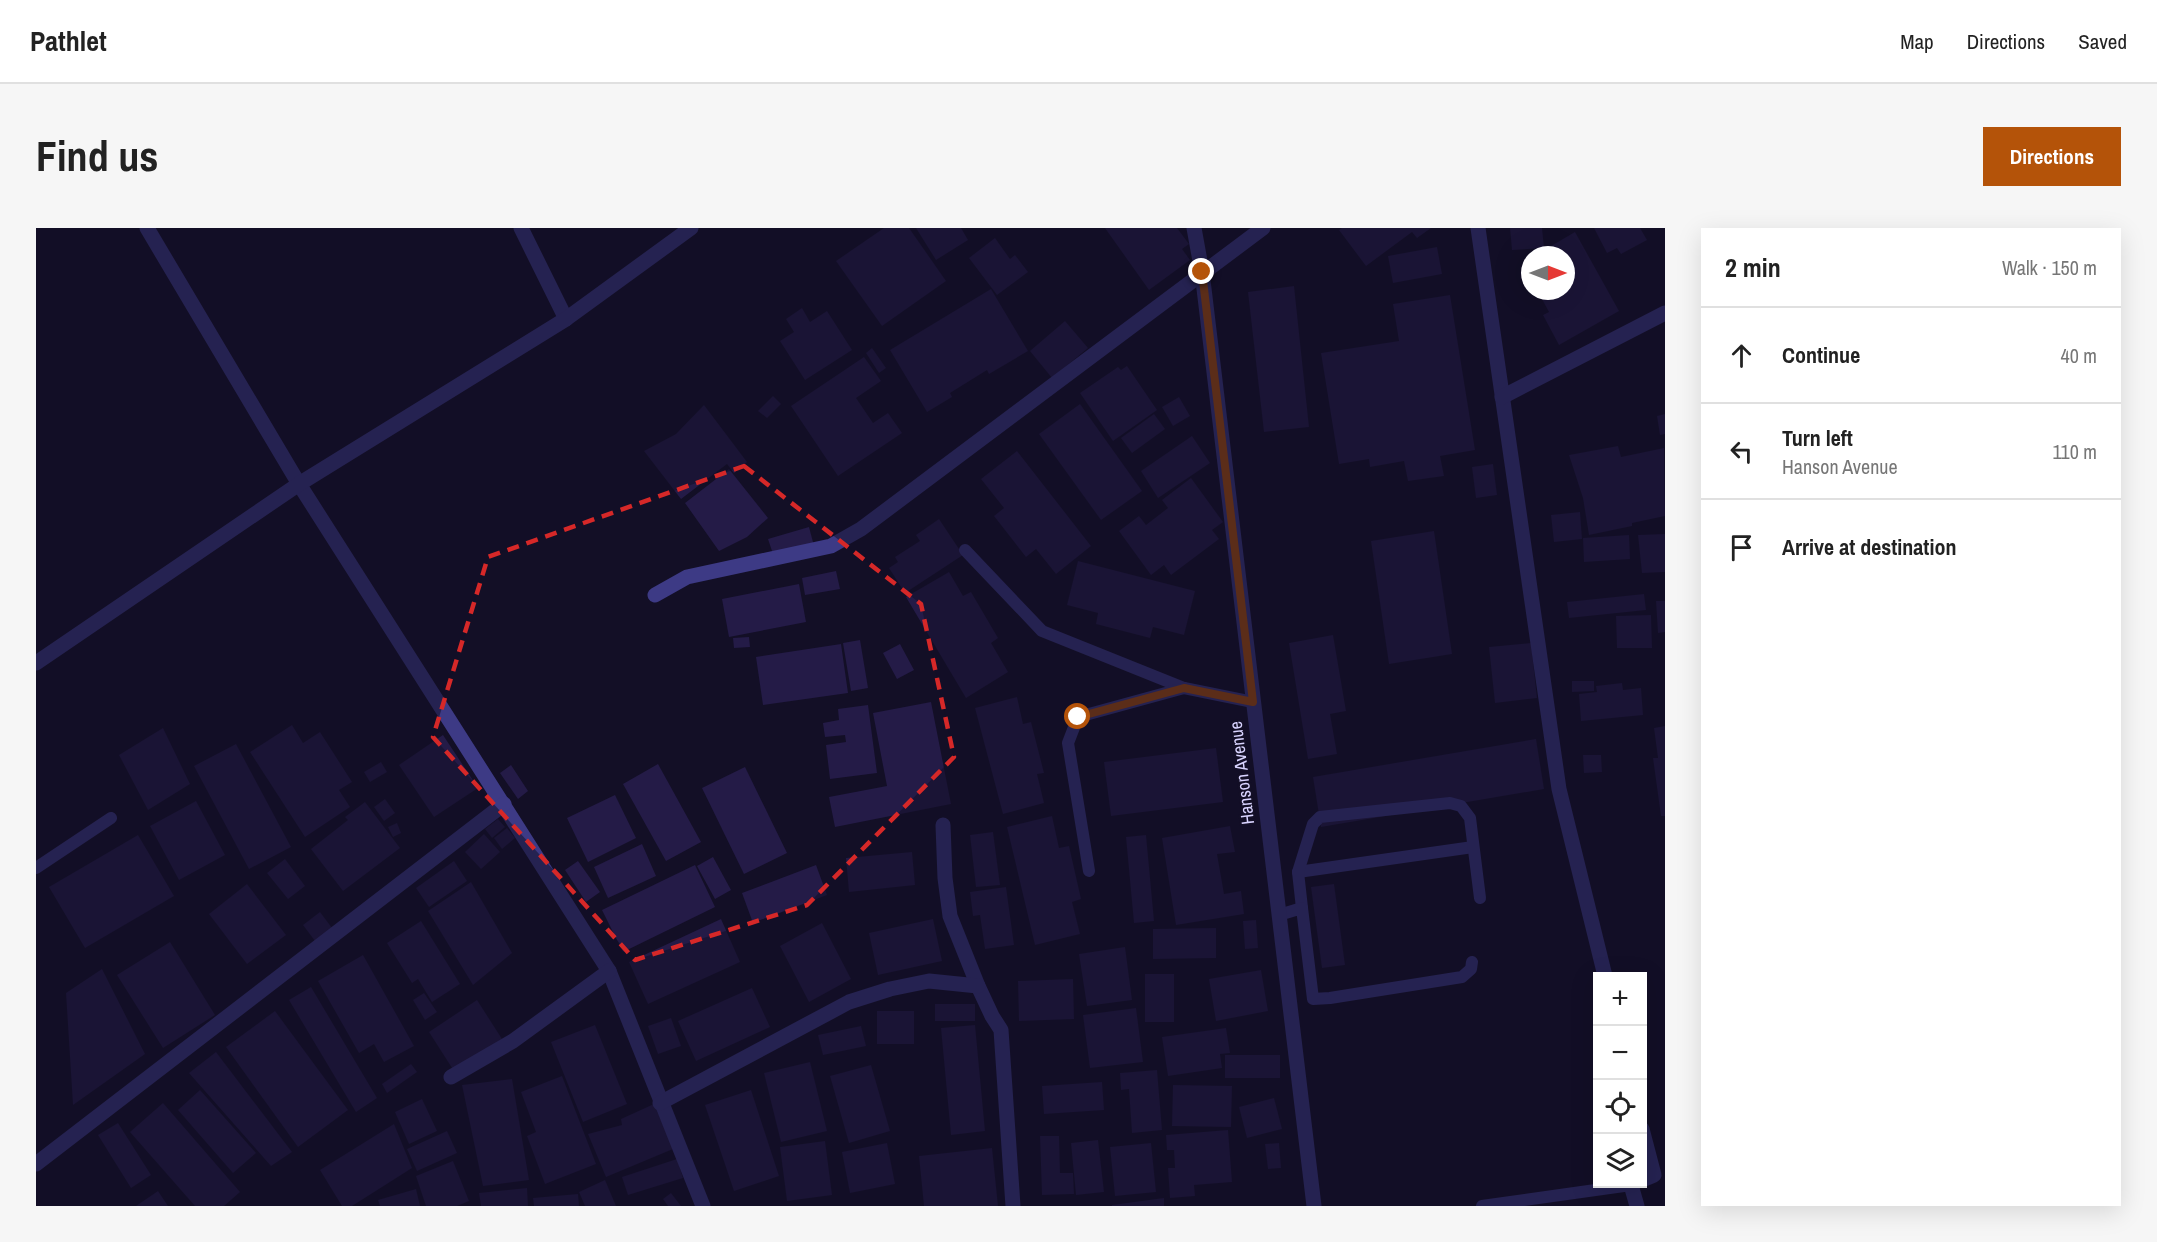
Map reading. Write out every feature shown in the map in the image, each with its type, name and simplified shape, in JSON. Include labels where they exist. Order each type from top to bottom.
[{"type":"street","points":[[147,228],[299,484],[609,971],[703,1206]]},
{"type":"street","points":[[521,228],[566,319]]},
{"type":"street","points":[[36,663],[299,484],[566,319],[691,228]]},
{"type":"street","name":"Hanson Avenue","points":[[1194,228],[1202,272],[1314,1206]]},
{"type":"street","points":[[655,595],[687,577],[831,546],[861,529],[1263,228]]},
{"type":"street","points":[[1478,228],[1559,789],[1604,972]]},
{"type":"street","points":[[1502,397],[1665,313]]},
{"type":"street","points":[[36,1164],[504,804]]},
{"type":"street","points":[[943,825],[945,878],[950,916],[978,986],[1001,1030],[1013,1206]]},
{"type":"street","points":[[451,1077],[513,1041],[609,971]]},
{"type":"street","points":[[660,1102],[849,1002],[890,989],[929,981],[978,986]]},
{"type":"street","points":[[1636,1206],[1642,1188]]},
{"type":"lane","points":[[965,550],[1042,631],[1184,688],[1253,702]]},
{"type":"lane","points":[[1089,871],[1068,743],[1078,717],[1184,688]]},
{"type":"lane","points":[[1472,963],[1471,969],[1462,977],[1313,999],[1298,872],[1313,824],[1320,817],[1450,803],[1461,806],[1470,818],[1480,897]]},
{"type":"lane","points":[[36,868],[111,818]]},
{"type":"lane","points":[[1298,872],[1473,847]]},
{"type":"lane","points":[[1279,915],[1302,908]]},
{"type":"lane","points":[[1482,1206],[1593,1188]]},
{"type":"highlighted area","points":[[744,466],[921,604],[954,757],[807,905],[635,960],[433,737],[488,557]]},
{"type":"building","points":[[884,228],[909,228],[946,281],[882,326],[836,261]]},
{"type":"building","points":[[916,228],[961,228],[968,240],[936,260]]},
{"type":"building","points":[[1105,228],[1177,228],[1189,244],[1182,249],[1190,260],[1149,290]]},
{"type":"building","points":[[1342,228],[1431,228],[1417,238],[1412,232],[1366,266],[1339,230]]},
{"type":"building","points":[[1510,228],[1542,228],[1544,246],[1521,246],[1521,249],[1512,250]]},
{"type":"building","points":[[1594,228],[1640,228],[1647,240],[1621,254],[1617,248],[1607,253]]},
{"type":"building","points":[[1575,232],[1619,311],[1559,345],[1543,315],[1549,312],[1543,300],[1575,300],[1575,246],[1551,246]]},
{"type":"building","points":[[995,238],[1010,259],[1015,255],[1028,272],[997,295],[969,258]]},
{"type":"building","points":[[1437,247],[1442,274],[1393,283],[1388,256]]},
{"type":"building","points":[[1294,286],[1309,427],[1264,432],[1248,292]]},
{"type":"building","points":[[991,289],[1028,351],[989,374],[987,370],[950,393],[952,397],[927,412],[890,350]]},
{"type":"building","points":[[1450,295],[1475,450],[1440,456],[1444,476],[1408,481],[1404,461],[1370,467],[1369,459],[1339,464],[1321,353],[1399,341],[1393,304]]},
{"type":"building","points":[[802,308],[810,322],[827,311],[852,350],[805,380],[780,341],[794,332],[786,319]]},
{"type":"building","points":[[1065,321],[1088,348],[1052,378],[1030,351]]},
{"type":"building","points":[[872,348],[886,368],[879,373],[866,353]]},
{"type":"building","points":[[864,357],[881,381],[856,398],[873,423],[888,413],[902,433],[838,476],[791,406]]},
{"type":"building","points":[[1127,366],[1157,410],[1113,441],[1080,393],[1118,367],[1121,370]]},
{"type":"building","points":[[773,396],[781,404],[767,418],[758,411]]},
{"type":"building","points":[[1179,397],[1190,416],[1173,426],[1162,407]]},
{"type":"building","points":[[1080,404],[1142,491],[1101,520],[1039,434]]},
{"type":"building","points":[[704,405],[747,462],[734,473],[727,464],[681,499],[644,451],[676,434]]},
{"type":"building","points":[[1154,414],[1165,429],[1132,453],[1121,438]]},
{"type":"building","points":[[1665,414],[1665,434],[1660,435],[1657,416]]},
{"type":"building","points":[[1192,436],[1210,463],[1158,498],[1141,471]]},
{"type":"building","points":[[1618,446],[1621,457],[1664,448],[1665,516],[1589,535],[1583,498],[1569,455]]},
{"type":"building","points":[[1017,451],[1091,546],[1056,574],[1036,549],[1026,557],[994,516],[1004,508],[981,479]]},
{"type":"building","points":[[1493,464],[1497,495],[1476,498],[1472,467]]},
{"type":"building","points":[[729,469],[768,518],[747,537],[719,551],[685,503]]},
{"type":"building","points":[[1191,478],[1223,522],[1212,530],[1219,539],[1171,575],[1164,565],[1151,575],[1119,531],[1139,516],[1146,525],[1168,508],[1162,500]]},
{"type":"building","points":[[1580,512],[1582,539],[1554,542],[1551,515]]},
{"type":"building","points":[[939,519],[963,555],[905,593],[889,568],[898,562],[895,557],[920,541],[916,535]]},
{"type":"building","points":[[809,527],[814,546],[774,557],[768,539]]},
{"type":"building","points":[[1434,531],[1452,654],[1389,664],[1371,541]]},
{"type":"building","points":[[1665,534],[1665,572],[1642,573],[1638,535]]},
{"type":"building","points":[[1629,535],[1630,559],[1584,562],[1583,538]]},
{"type":"building","points":[[1078,561],[1195,591],[1184,635],[1153,627],[1150,638],[1096,624],[1098,613],[1067,605]]},
{"type":"building","points":[[836,571],[840,589],[805,595],[802,578]]},
{"type":"building","points":[[949,572],[963,596],[971,592],[998,638],[991,643],[1008,672],[966,698],[906,597]]},
{"type":"building","points":[[799,584],[806,622],[729,637],[722,599]]},
{"type":"building","points":[[1644,594],[1646,610],[1569,618],[1567,602]]},
{"type":"building","points":[[1656,601],[1665,601],[1665,632],[1658,633]]},
{"type":"building","points":[[1651,615],[1652,648],[1617,648],[1616,616]]},
{"type":"building","points":[[1333,635],[1346,711],[1330,714],[1337,754],[1308,759],[1289,643]]},
{"type":"building","points":[[749,637],[750,647],[734,648],[733,638]]},
{"type":"building","points":[[860,640],[868,688],[851,691],[843,643]]},
{"type":"building","points":[[1531,643],[1537,698],[1495,703],[1489,647]]},
{"type":"building","points":[[841,644],[848,693],[763,705],[756,657]]},
{"type":"building","points":[[900,644],[914,670],[897,679],[883,653]]},
{"type":"building","points":[[1572,681],[1594,681],[1594,691],[1572,692]]},
{"type":"building","points":[[1622,683],[1623,690],[1641,688],[1643,715],[1581,721],[1579,694],[1597,692],[1596,686]]},
{"type":"building","points":[[1017,697],[1023,724],[1031,722],[1044,773],[1037,774],[1044,803],[1003,814],[975,708]]},
{"type":"building","points":[[931,702],[951,804],[835,827],[829,797],[887,786],[873,713]]},
{"type":"building","points":[[868,705],[877,773],[830,779],[826,745],[846,742],[845,735],[825,737],[823,723],[839,720],[838,709]]},
{"type":"building","points":[[292,725],[303,743],[320,732],[352,782],[339,790],[350,807],[305,837],[250,752]]},
{"type":"building","points":[[1665,726],[1665,816],[1661,816],[1653,758],[1658,758],[1654,728]]},
{"type":"building","points":[[163,728],[190,784],[148,810],[119,755]]},
{"type":"building","points":[[443,735],[478,788],[434,817],[399,765]]},
{"type":"building","points":[[1536,739],[1544,789],[1321,827],[1313,777]]},
{"type":"building","points":[[236,744],[291,847],[249,869],[194,766]]},
{"type":"building","points":[[1216,748],[1223,802],[1111,816],[1104,762]]},
{"type":"building","points":[[1583,755],[1601,755],[1602,772],[1584,773]]},
{"type":"building","points":[[381,762],[387,772],[370,782],[364,772]]},
{"type":"building","points":[[658,764],[701,842],[666,861],[623,784]]},
{"type":"building","points":[[511,765],[528,791],[518,799],[500,773]]},
{"type":"building","points":[[745,767],[787,853],[744,874],[702,788]]},
{"type":"building","points":[[615,795],[636,838],[588,862],[567,818]]},
{"type":"building","points":[[385,799],[395,813],[384,821],[374,807]]},
{"type":"building","points":[[196,801],[225,855],[179,880],[150,826]]},
{"type":"building","points":[[365,802],[400,848],[343,891],[311,849],[348,820],[345,817]]},
{"type":"building","points":[[1052,816],[1059,848],[1069,846],[1081,899],[1072,902],[1080,934],[1035,945],[1007,827]]},
{"type":"building","points":[[498,819],[505,827],[492,838],[485,829]]},
{"type":"building","points":[[397,823],[401,833],[393,837],[388,827]]},
{"type":"building","points":[[1230,826],[1235,852],[1217,854],[1224,894],[1241,891],[1244,914],[1176,925],[1162,838]]},
{"type":"building","points":[[507,828],[515,838],[502,849],[494,838]]},
{"type":"building","points":[[993,832],[1000,885],[976,887],[970,835]]},
{"type":"building","points":[[484,834],[500,852],[481,869],[465,852]]},
{"type":"building","points":[[138,835],[174,896],[85,948],[49,887]]},
{"type":"building","points":[[1146,835],[1154,921],[1134,923],[1126,837]]},
{"type":"building","points":[[642,844],[656,876],[608,898],[594,867]]},
{"type":"building","points":[[912,852],[915,885],[849,892],[846,858]]},
{"type":"building","points":[[713,857],[731,890],[715,899],[697,866]]},
{"type":"building","points":[[285,859],[305,886],[288,899],[267,873]]},
{"type":"building","points":[[454,861],[467,881],[429,907],[416,888]]},
{"type":"building","points":[[578,861],[600,892],[586,902],[565,870]]},
{"type":"building","points":[[695,865],[715,907],[623,952],[602,910]]},
{"type":"building","points":[[816,865],[827,895],[753,923],[742,893]]},
{"type":"building","points":[[471,882],[512,953],[473,985],[428,911]]},
{"type":"building","points":[[247,884],[286,935],[247,964],[209,914]]},
{"type":"building","points":[[1334,884],[1345,965],[1322,968],[1311,887]]},
{"type":"building","points":[[1006,887],[1014,945],[985,949],[980,915],[973,916],[970,892]]},
{"type":"building","points":[[320,912],[332,928],[315,941],[303,925]]},
{"type":"building","points":[[721,919],[740,962],[648,1004],[629,962]]},
{"type":"building","points":[[933,919],[942,961],[878,975],[869,933]]},
{"type":"building","points":[[1256,920],[1258,948],[1245,949],[1243,921]]},
{"type":"building","points":[[421,921],[460,984],[432,1002],[418,979],[412,983],[387,943]]},
{"type":"building","points":[[822,923],[851,979],[809,1002],[780,946]]},
{"type":"building","points":[[1216,928],[1216,958],[1153,959],[1153,929]]},
{"type":"building","points":[[170,942],[215,1015],[163,1048],[117,975]]},
{"type":"building","points":[[1125,947],[1132,1000],[1087,1006],[1079,954]]},
{"type":"building","points":[[363,955],[414,1046],[384,1062],[374,1044],[359,1053],[318,981]]},
{"type":"building","points":[[102,969],[145,1054],[73,1105],[66,993]]},
{"type":"building","points":[[1261,970],[1268,1011],[1216,1021],[1209,979]]},
{"type":"building","points":[[1145,974],[1174,974],[1174,1022],[1145,1022]]},
{"type":"building","points":[[1073,979],[1074,1019],[1019,1021],[1018,981]]},
{"type":"building","points":[[311,987],[377,1098],[356,1112],[289,1000]]},
{"type":"building","points":[[752,988],[770,1027],[696,1061],[678,1021]]},
{"type":"building","points":[[424,993],[437,1012],[425,1020],[413,1000]]},
{"type":"building","points":[[477,1000],[502,1039],[454,1071],[429,1032]]},
{"type":"building","points":[[935,1004],[975,1004],[975,1021],[935,1021]]},
{"type":"building","points":[[1136,1008],[1143,1062],[1090,1068],[1083,1015]]},
{"type":"building","points":[[275,1011],[348,1110],[298,1147],[226,1047]]},
{"type":"building","points":[[877,1011],[914,1011],[914,1044],[877,1044]]},
{"type":"building","points":[[671,1018],[681,1046],[658,1054],[648,1026]]},
{"type":"building","points":[[595,1025],[627,1104],[583,1122],[551,1042]]},
{"type":"building","points":[[975,1025],[985,1131],[951,1135],[941,1028]]},
{"type":"building","points":[[861,1026],[866,1046],[823,1055],[818,1035]]},
{"type":"building","points":[[1226,1028],[1230,1053],[1220,1054],[1222,1068],[1168,1076],[1162,1037]]},
{"type":"building","points":[[216,1052],[292,1152],[271,1166],[189,1073]]},
{"type":"building","points":[[1225,1055],[1280,1055],[1280,1078],[1225,1078]]},
{"type":"building","points":[[810,1062],[827,1131],[781,1142],[764,1073]]},
{"type":"building","points":[[411,1064],[417,1072],[387,1093],[382,1084]]},
{"type":"building","points":[[871,1065],[890,1131],[849,1143],[830,1076]]},
{"type":"building","points":[[1157,1070],[1162,1130],[1132,1133],[1129,1089],[1121,1090],[1120,1073]]},
{"type":"building","points":[[562,1076],[596,1164],[545,1184],[527,1136],[536,1132],[521,1092]]},
{"type":"building","points":[[512,1079],[529,1180],[483,1186],[462,1085]]},
{"type":"building","points":[[1102,1082],[1104,1110],[1044,1114],[1042,1086]]},
{"type":"building","points":[[1173,1085],[1232,1086],[1231,1127],[1172,1126]]},
{"type":"building","points":[[200,1090],[256,1153],[233,1173],[178,1110]]},
{"type":"building","points":[[751,1090],[779,1176],[734,1191],[705,1105]]},
{"type":"building","points":[[1274,1098],[1282,1129],[1247,1138],[1239,1107]]},
{"type":"building","points":[[422,1099],[437,1131],[409,1144],[395,1112]]},
{"type":"building","points":[[163,1103],[240,1192],[224,1206],[195,1206],[130,1132]]},
{"type":"building","points":[[654,1104],[673,1149],[606,1177],[588,1134],[622,1125],[621,1119]]},
{"type":"building","points":[[118,1123],[151,1175],[131,1188],[98,1135]]},
{"type":"building","points":[[394,1124],[412,1168],[352,1206],[342,1206],[320,1170]]},
{"type":"building","points":[[1228,1130],[1232,1182],[1194,1185],[1195,1196],[1170,1198],[1168,1168],[1175,1168],[1174,1150],[1167,1150],[1166,1135]]},
{"type":"building","points":[[447,1131],[457,1153],[417,1171],[407,1149]]},
{"type":"building","points":[[1040,1136],[1059,1136],[1060,1173],[1073,1173],[1074,1194],[1042,1195]]},
{"type":"building","points":[[1098,1140],[1104,1192],[1076,1195],[1071,1143]]},
{"type":"building","points":[[825,1141],[832,1195],[787,1201],[780,1147]]},
{"type":"building","points":[[887,1143],[895,1184],[850,1193],[842,1152]]},
{"type":"building","points":[[1151,1143],[1156,1192],[1115,1196],[1110,1147]]},
{"type":"building","points":[[1279,1143],[1281,1168],[1268,1169],[1265,1144]]},
{"type":"building","points":[[992,1148],[998,1206],[924,1206],[919,1156]]},
{"type":"building","points":[[677,1159],[683,1178],[628,1195],[622,1177]]},
{"type":"building","points":[[453,1161],[469,1201],[457,1206],[426,1206],[416,1176]]},
{"type":"building","points":[[605,1180],[616,1206],[585,1206],[579,1192]]},
{"type":"building","points":[[527,1188],[528,1206],[481,1206],[479,1193]]},
{"type":"building","points":[[416,1189],[420,1206],[380,1206],[378,1200]]},
{"type":"building","points":[[158,1191],[168,1206],[136,1206]]},
{"type":"building","points":[[671,1193],[681,1206],[668,1206],[663,1199]]},
{"type":"building","points":[[578,1194],[579,1206],[534,1206],[533,1198]]},
{"type":"building","points":[[1164,1198],[1164,1206],[1112,1206],[1112,1205]]},
{"type":"route","points":[[1078,717],[1184,688],[1253,702],[1202,272]]}]
